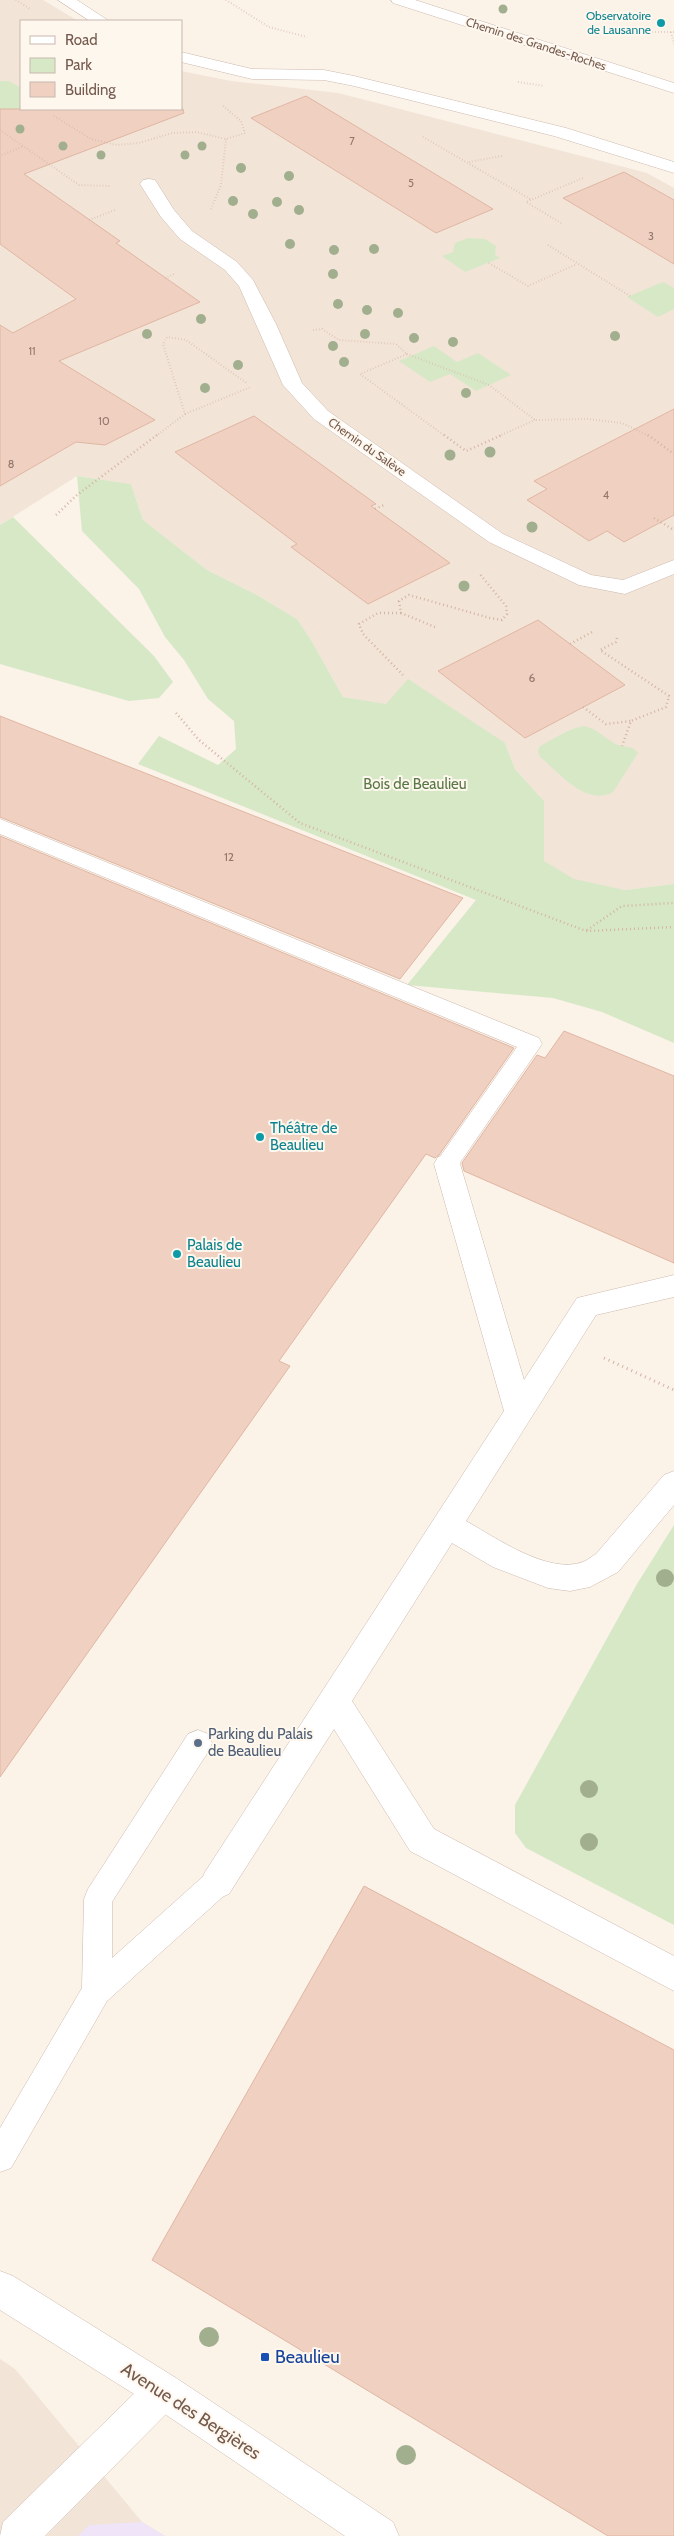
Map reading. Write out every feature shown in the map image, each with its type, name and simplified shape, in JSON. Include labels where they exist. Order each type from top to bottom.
[{"type":"street","points":[[66,0],[99,20]]},
{"type":"street","name":"Chemin des Grandes-Roches","points":[[398,0],[674,88]]},
{"type":"street","points":[[182,57],[252,74],[324,75],[354,81],[560,132],[674,168]]},
{"type":"street","name":"Chemin du Salève","points":[[148,184],[186,235],[231,266],[246,284],[273,336],[293,385],[321,415],[496,538],[586,580],[625,587],[674,566]]},
{"type":"street","points":[[447,1164],[519,1412]]},
{"type":"street","points":[[218,1883],[587,1306],[674,1286]]},
{"type":"street","points":[[447,1524],[528,1569],[553,1577],[578,1578],[605,1564],[674,1484]]},
{"type":"street","points":[[334,1701],[422,1840],[674,1974]]},
{"type":"street","name":"Avenue des Bergières","points":[[0,2289],[162,2391],[379,2536]]},
{"type":"street","points":[[16,2536],[162,2391]]},
{"type":"lane","points":[[0,826],[531,1044],[447,1164]]},
{"type":"lane","points":[[97,1991],[98,1899],[198,1743]]},
{"type":"lane","points":[[0,2157],[97,1991],[218,1883]]},
{"type":"path","points":[[618,32],[673,32],[674,44]]},
{"type":"path","points":[[54,116],[91,139],[118,145],[140,143],[172,134],[196,132],[226,139],[245,133],[241,121],[218,102]]},
{"type":"path","points":[[0,130],[80,185],[148,184]]},
{"type":"path","points":[[416,133],[532,200]]},
{"type":"path","points":[[176,223],[207,214],[216,203],[226,139]]},
{"type":"path","points":[[2,155],[24,146]]},
{"type":"path","points":[[561,223],[526,202],[585,177]]},
{"type":"path","points":[[89,220],[115,210]]},
{"type":"path","points":[[548,245],[630,296]]},
{"type":"path","points":[[489,263],[528,286],[577,264]]},
{"type":"path","points":[[273,336],[322,329],[339,340],[396,344],[407,354],[489,385],[535,420]]},
{"type":"path","points":[[56,515],[77,495],[185,414],[254,386],[238,379],[186,340],[172,336],[167,337],[163,344],[185,414]]},
{"type":"path","points":[[407,354],[360,374],[466,451],[535,420],[588,418],[622,423],[645,433],[674,454]]},
{"type":"path","points":[[654,518],[674,530]]},
{"type":"path","points":[[401,612],[399,601],[409,595],[421,596],[502,620],[507,614],[506,606],[478,572]]},
{"type":"path","points":[[404,676],[363,634],[359,624],[372,614],[383,610],[401,612],[435,628]]},
{"type":"path","points":[[570,644],[594,631]]},
{"type":"path","points":[[583,707],[606,724],[631,721],[666,707],[669,696],[600,650],[616,642],[617,638]]},
{"type":"path","points":[[176,713],[199,740],[300,823],[586,931],[674,927]]},
{"type":"path","points":[[622,746],[631,721]]},
{"type":"path","points":[[586,931],[622,906],[674,903]]},
{"type":"path","points":[[623,1367],[674,1390]]},
{"type":"shaded area","points":[[0,0],[43,0],[76,20],[20,20],[20,110],[182,110],[182,71],[231,81],[338,93],[647,173],[674,188],[674,884],[625,890],[574,880],[544,861],[544,801],[515,769],[505,743],[386,705],[343,697],[297,619],[257,595],[207,570],[143,520],[131,484],[77,476],[0,525]]},
{"type":"shaded area","points":[[0,2359],[15,2369],[142,2522],[165,2536],[0,2536]]},
{"type":"shaded area","points":[[142,2522],[165,2536],[78,2536],[89,2525]]},
{"type":"green space","points":[[0,81],[9,81],[20,87],[20,110],[53,110],[58,115],[0,113]]},
{"type":"green space","points":[[468,238],[485,239],[496,246],[495,255],[500,258],[465,272],[442,256],[453,252],[455,243]]},
{"type":"green space","points":[[663,282],[674,288],[674,309],[658,317],[627,297]]},
{"type":"green space","points":[[434,346],[457,362],[478,353],[511,375],[476,391],[450,374],[430,382],[399,361]]},
{"type":"green space","name":"Bois de Beaulieu","points":[[77,476],[131,484],[143,520],[207,570],[257,595],[297,619],[343,697],[386,704],[408,679],[505,743],[515,769],[544,801],[544,861],[574,879],[625,890],[674,884],[674,1043],[602,1012],[553,998],[407,985],[476,900],[138,764],[159,736],[218,765],[236,749],[234,721],[208,699],[184,660],[165,637],[139,589],[82,531]]},
{"type":"green space","points":[[13,517],[154,656],[173,682],[159,698],[129,701],[0,664],[0,525]]},
{"type":"green space","points":[[584,726],[593,729],[616,744],[636,750],[638,753],[613,792],[593,795],[583,792],[540,757],[538,751],[540,746],[567,731]]},
{"type":"green space","points":[[674,1525],[674,1925],[526,1848],[515,1833],[515,1805],[637,1584]]},
{"type":"building","points":[[306,96],[493,209],[436,233],[251,118]]},
{"type":"building","points":[[0,109],[183,109],[184,113],[24,174],[120,241],[116,243],[200,302],[59,361],[155,420],[105,445],[76,442],[0,486],[0,325],[13,333],[76,299],[0,244]]},
{"type":"building","points":[[624,172],[674,200],[674,264],[563,198]]},
{"type":"building","points":[[674,409],[674,515],[624,542],[607,531],[589,541],[527,500],[547,489],[534,481]]},
{"type":"building","points":[[254,416],[376,504],[371,506],[450,563],[368,604],[291,547],[297,544],[175,452]]},
{"type":"building","points":[[538,620],[625,685],[525,738],[438,671]]},
{"type":"building","points":[[0,716],[463,898],[400,979],[0,817]]},
{"type":"building","name":"Palais de Beaulieu","points":[[0,836],[514,1048],[439,1155],[435,1158],[426,1154],[279,1361],[290,1366],[0,1777]]},
{"type":"building","points":[[564,1031],[674,1076],[674,1263],[464,1171],[462,1163],[537,1055],[545,1058]]},
{"type":"building","points":[[364,1886],[674,2050],[674,2536],[608,2536],[152,2260]]},
{"type":"place","name":"Observatoire de Lausanne","points":[[661,23]]},
{"type":"place","name":"Théâtre de Beaulieu","points":[[260,1137]]},
{"type":"place","name":"Palais de Beaulieu","points":[[177,1254]]},
{"type":"place","name":"Parking du Palais de Beaulieu","points":[[198,1743]]},
{"type":"place","name":"Beaulieu","points":[[265,2357]]}]
